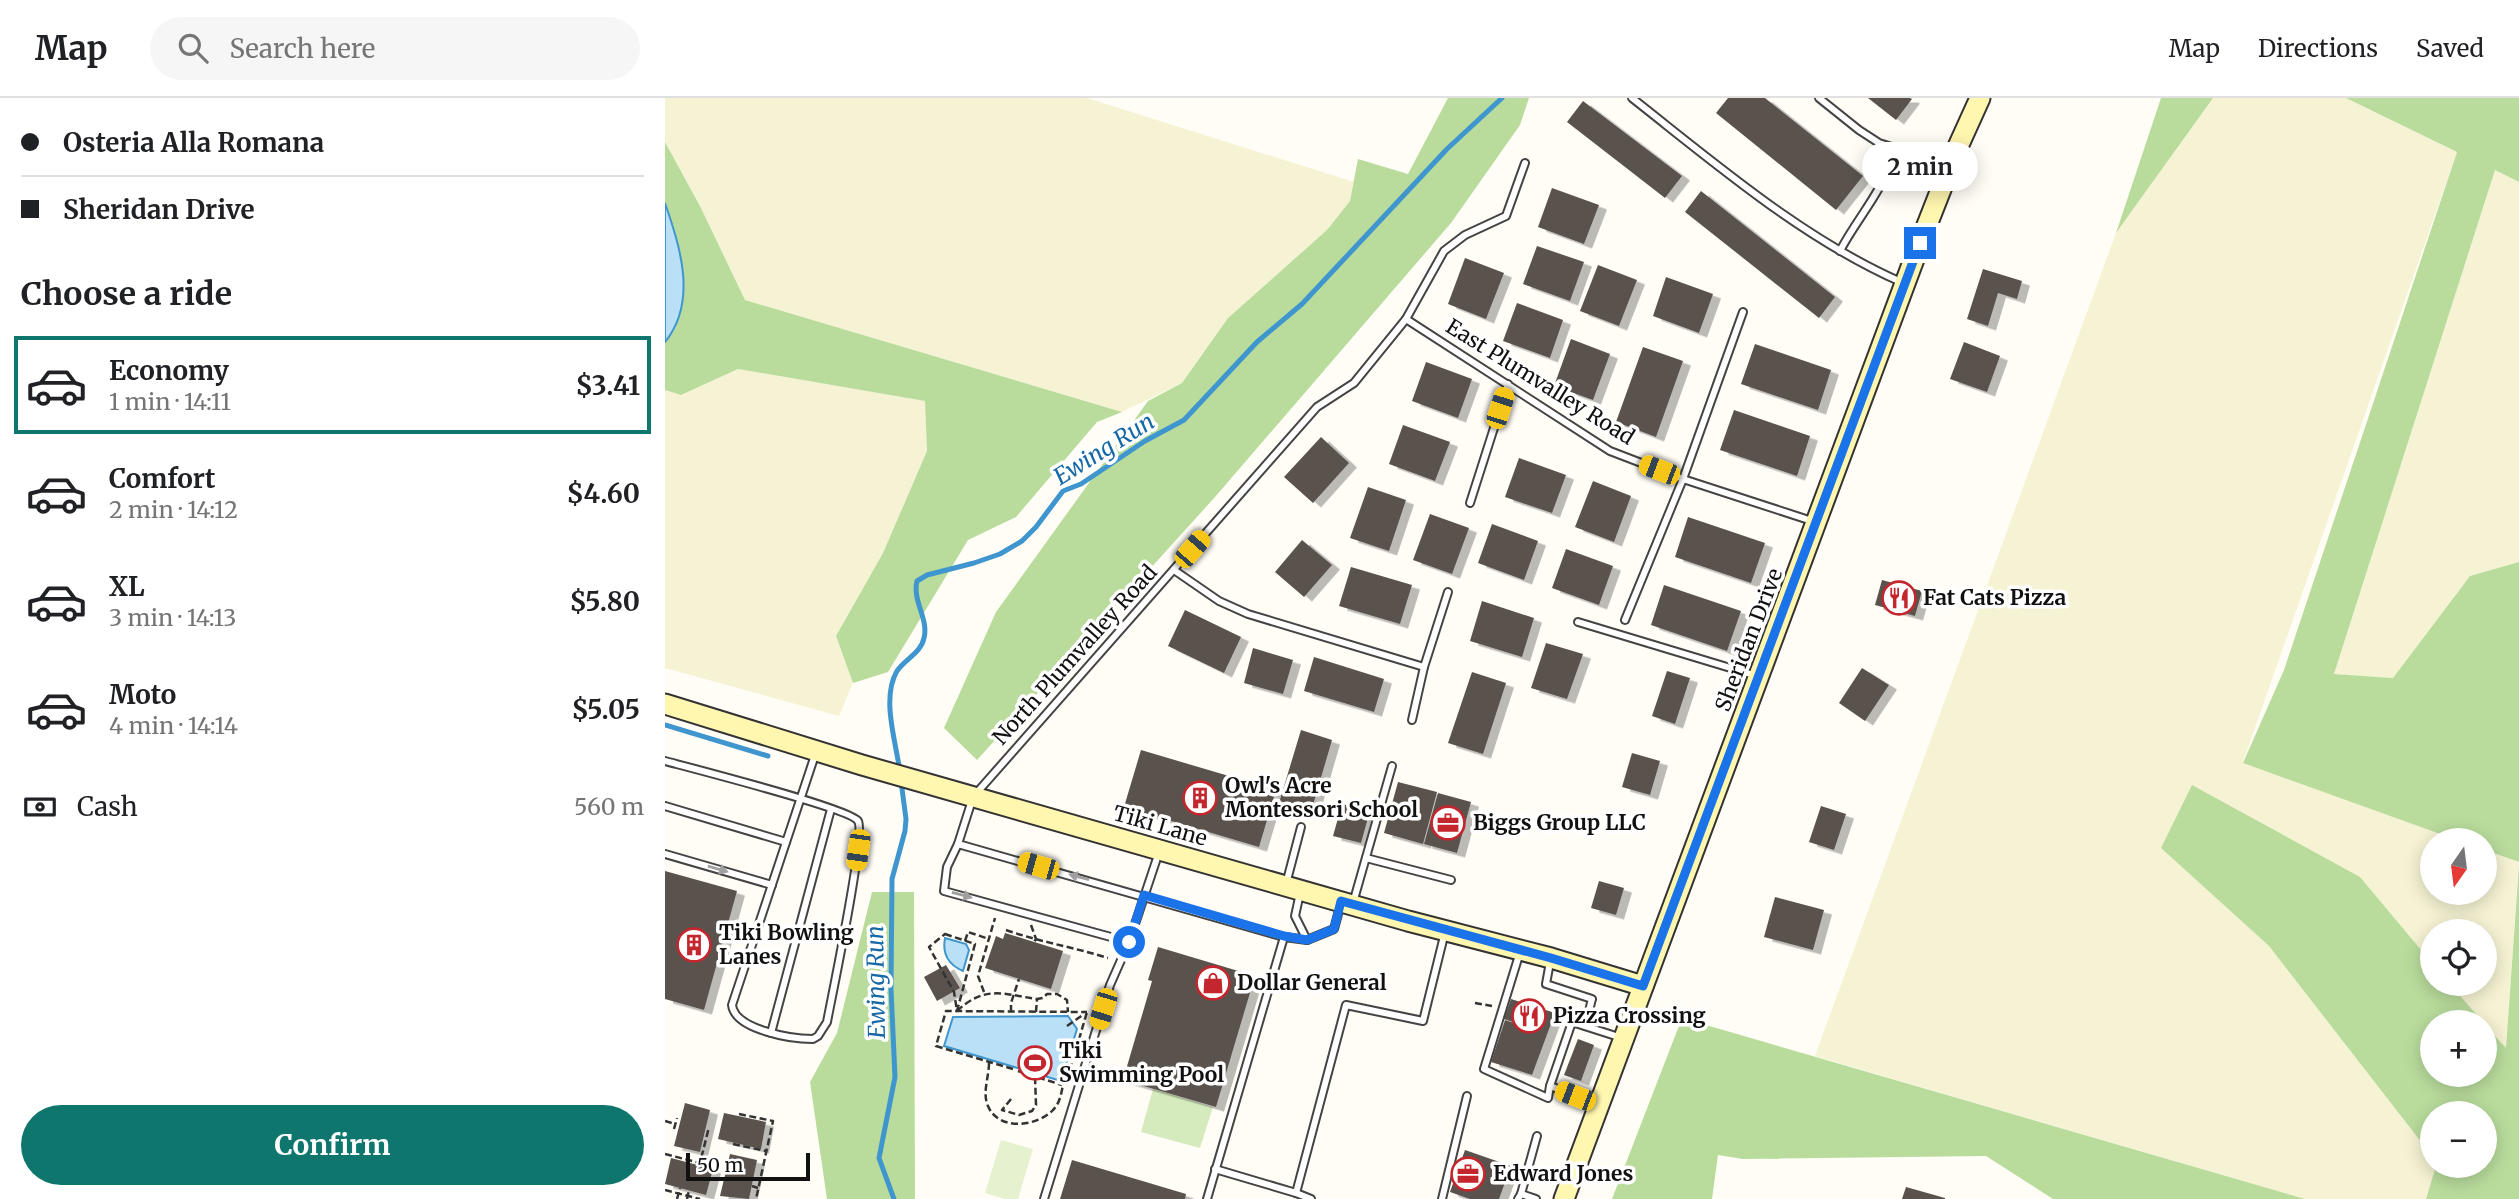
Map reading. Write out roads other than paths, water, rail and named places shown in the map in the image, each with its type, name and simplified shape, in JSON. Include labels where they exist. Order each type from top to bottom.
[{"type":"street","name":"Sheridan Drive","points":[[1564,1199],[1905,284],[1980,98]]},
{"type":"street","name":"Tiki Lane","points":[[665,704],[862,765],[1643,986]]},
{"type":"lane","points":[[1632,98],[1815,236],[1881,274],[1905,284]]},
{"type":"lane","points":[[1819,98],[1859,130],[1894,149],[1951,166]]},
{"type":"lane","points":[[1840,251],[1883,184],[1894,149]]},
{"type":"lane","name":"North Plumvalley Road","points":[[973,797],[1317,407],[1354,383],[1406,319],[1444,251],[1465,236],[1506,216],[1525,163]]},
{"type":"lane","points":[[1625,620],[1683,479],[1743,312]]},
{"type":"lane","name":"East Plumvalley Road","points":[[1406,319],[1610,451],[1683,479],[1818,523]]},
{"type":"lane","points":[[1470,503],[1508,384]]},
{"type":"lane","points":[[1174,570],[1219,601],[1248,614],[1424,667]]},
{"type":"lane","points":[[1412,720],[1424,667],[1448,592]]},
{"type":"lane","points":[[1578,622],[1759,677]]},
{"type":"lane","points":[[665,761],[800,800],[831,809],[851,815],[858,820],[861,828],[827,1022],[818,1037],[813,1039],[771,1033],[737,1018],[731,1005],[772,885],[800,800],[816,750]]},
{"type":"lane","points":[[958,844],[1284,936],[1307,940],[1334,929],[1347,903],[1366,858],[1392,766]]},
{"type":"lane","points":[[973,797],[958,844],[947,867],[944,891],[1129,942]]},
{"type":"lane","points":[[665,806],[786,842]]},
{"type":"lane","points":[[771,1033],[831,809]]},
{"type":"lane","points":[[1301,827],[1293,888],[1294,916],[1307,940]]},
{"type":"lane","points":[[1044,1199],[1110,985],[1129,942],[1159,850]]},
{"type":"lane","points":[[665,854],[772,885]]},
{"type":"lane","points":[[1366,858],[1451,880]]},
{"type":"lane","points":[[1296,1193],[1346,1005],[1423,1021],[1445,931]]},
{"type":"lane","points":[[1206,1199],[1284,936]]},
{"type":"lane","points":[[1520,950],[1484,1069],[1548,1098],[1572,1022],[1624,1039]]},
{"type":"lane","points":[[1551,958],[1546,984],[1592,999],[1585,1026]]},
{"type":"lane","points":[[1551,1086],[1600,1105]]},
{"type":"lane","points":[[1442,1199],[1467,1096]]},
{"type":"lane","points":[[1536,1199],[1519,1196],[1537,1136]]},
{"type":"lane","points":[[1215,1169],[1311,1199]]},
{"type":"water","points":[[665,203],[680,256],[683,292],[675,326],[665,342]]},
{"type":"water","points":[[945,938],[966,944],[969,950],[963,971],[954,966],[948,958]]},
{"type":"water","name":"Tiki Swimming Pool","points":[[1068,1016],[1077,1029],[1061,1081],[944,1046],[953,1017]]},
{"type":"waterway","name":"Ewing Run","points":[[900,772],[891,720],[890,694],[897,671],[920,648],[924,638],[917,581],[927,575],[1000,554],[1022,541],[1063,491],[1081,484],[1145,441],[1184,420],[1257,342],[1302,304],[1447,149],[1502,98]]},
{"type":"waterway","points":[[665,725],[768,756]]},
{"type":"waterway","name":"Ewing Run","points":[[894,1199],[879,1158],[895,1077],[891,989],[892,879],[905,831],[901,781]]},
{"type":"place","name":"Fat Cats Pizza","points":[[1899,598]]},
{"type":"place","name":"Owl's Acre Montessori School","points":[[1200,798]]},
{"type":"place","name":"Biggs Group LLC","points":[[1448,823]]},
{"type":"place","name":"Tiki Bowling Lanes","points":[[694,945]]},
{"type":"place","name":"Dollar General","points":[[1213,983]]},
{"type":"place","name":"Pizza Crossing","points":[[1529,1016]]},
{"type":"place","name":"Tiki Swimming Pool","points":[[1035,1063]]},
{"type":"place","name":"Edward Jones","points":[[1468,1174]]}]
